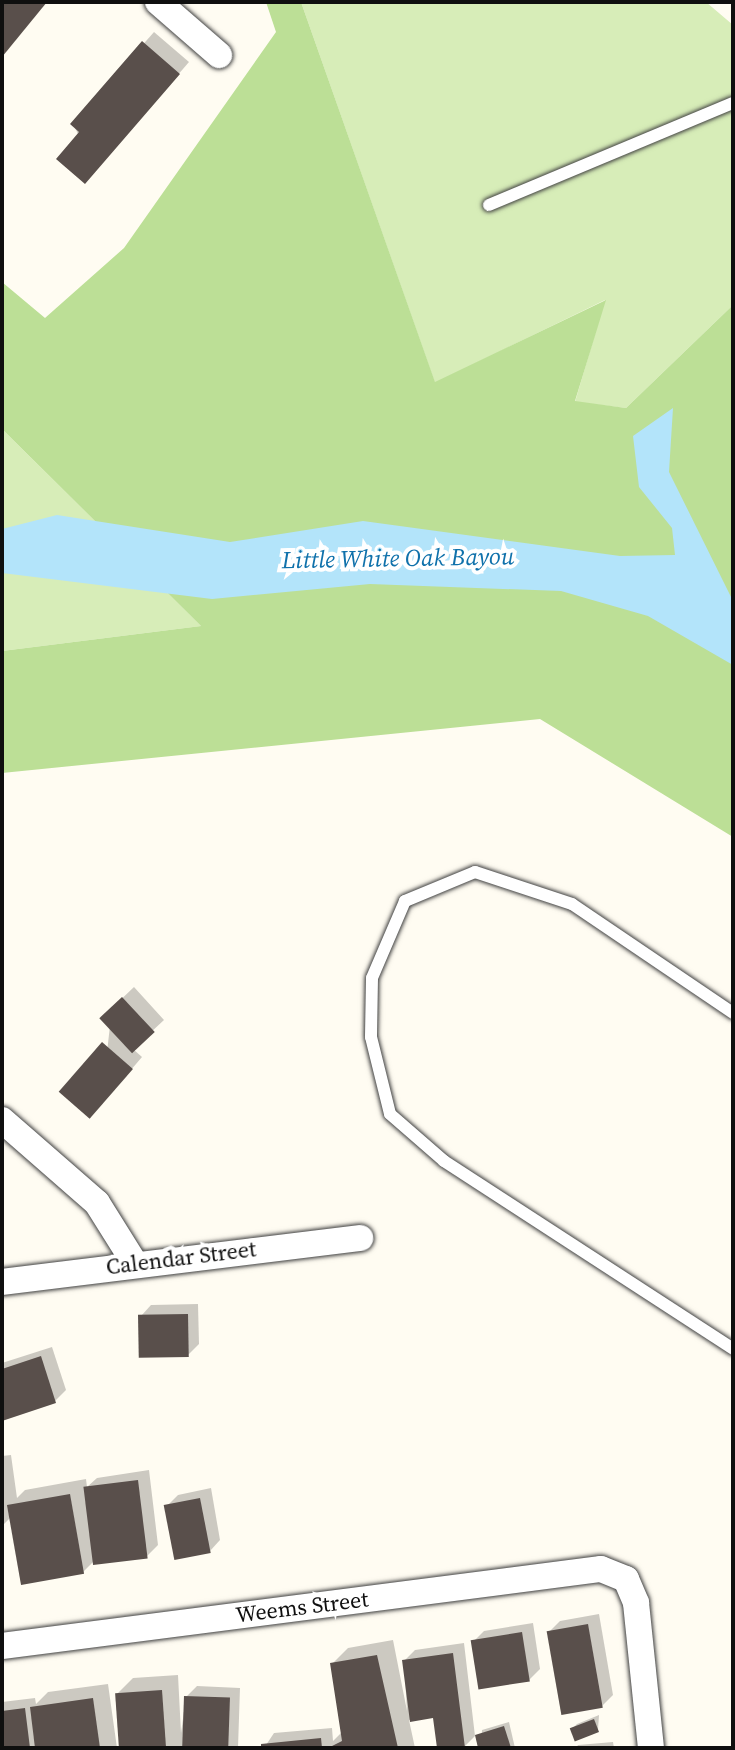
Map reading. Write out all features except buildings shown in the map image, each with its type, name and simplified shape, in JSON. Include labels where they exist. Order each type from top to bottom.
[{"type":"street","points":[[158,2],[219,55]]},
{"type":"street","points":[[2,1120],[97,1203],[134,1262]]},
{"type":"street","name":"Calendar Street","points":[[2,1282],[134,1262],[360,1238]]},
{"type":"street","name":"Weems Street","points":[[2,1646],[601,1569],[626,1579],[636,1603],[651,1748]]},
{"type":"lane","points":[[489,205],[733,103]]},
{"type":"lane","points":[[733,1013],[572,904],[475,872],[405,901],[372,978],[371,1037],[390,1114],[444,1161],[733,1349]]},
{"type":"green space","points":[[266,2],[301,2],[435,382],[606,300],[575,401],[626,408],[733,305],[733,837],[540,719],[2,773],[2,651],[201,626],[2,429],[2,282],[45,318],[124,248],[276,32]]},
{"type":"green space","points":[[301,2],[706,2],[733,25],[733,305],[626,408],[575,402],[605,300],[435,383]]},
{"type":"green space","points":[[2,429],[201,626],[2,651]]},
{"type":"water","name":"Little White Oak Bayou","points":[[673,408],[669,472],[733,601],[733,665],[648,616],[561,591],[370,584],[212,599],[2,573],[2,529],[57,515],[230,542],[363,521],[620,556],[675,555],[672,528],[639,487],[633,436]]}]
